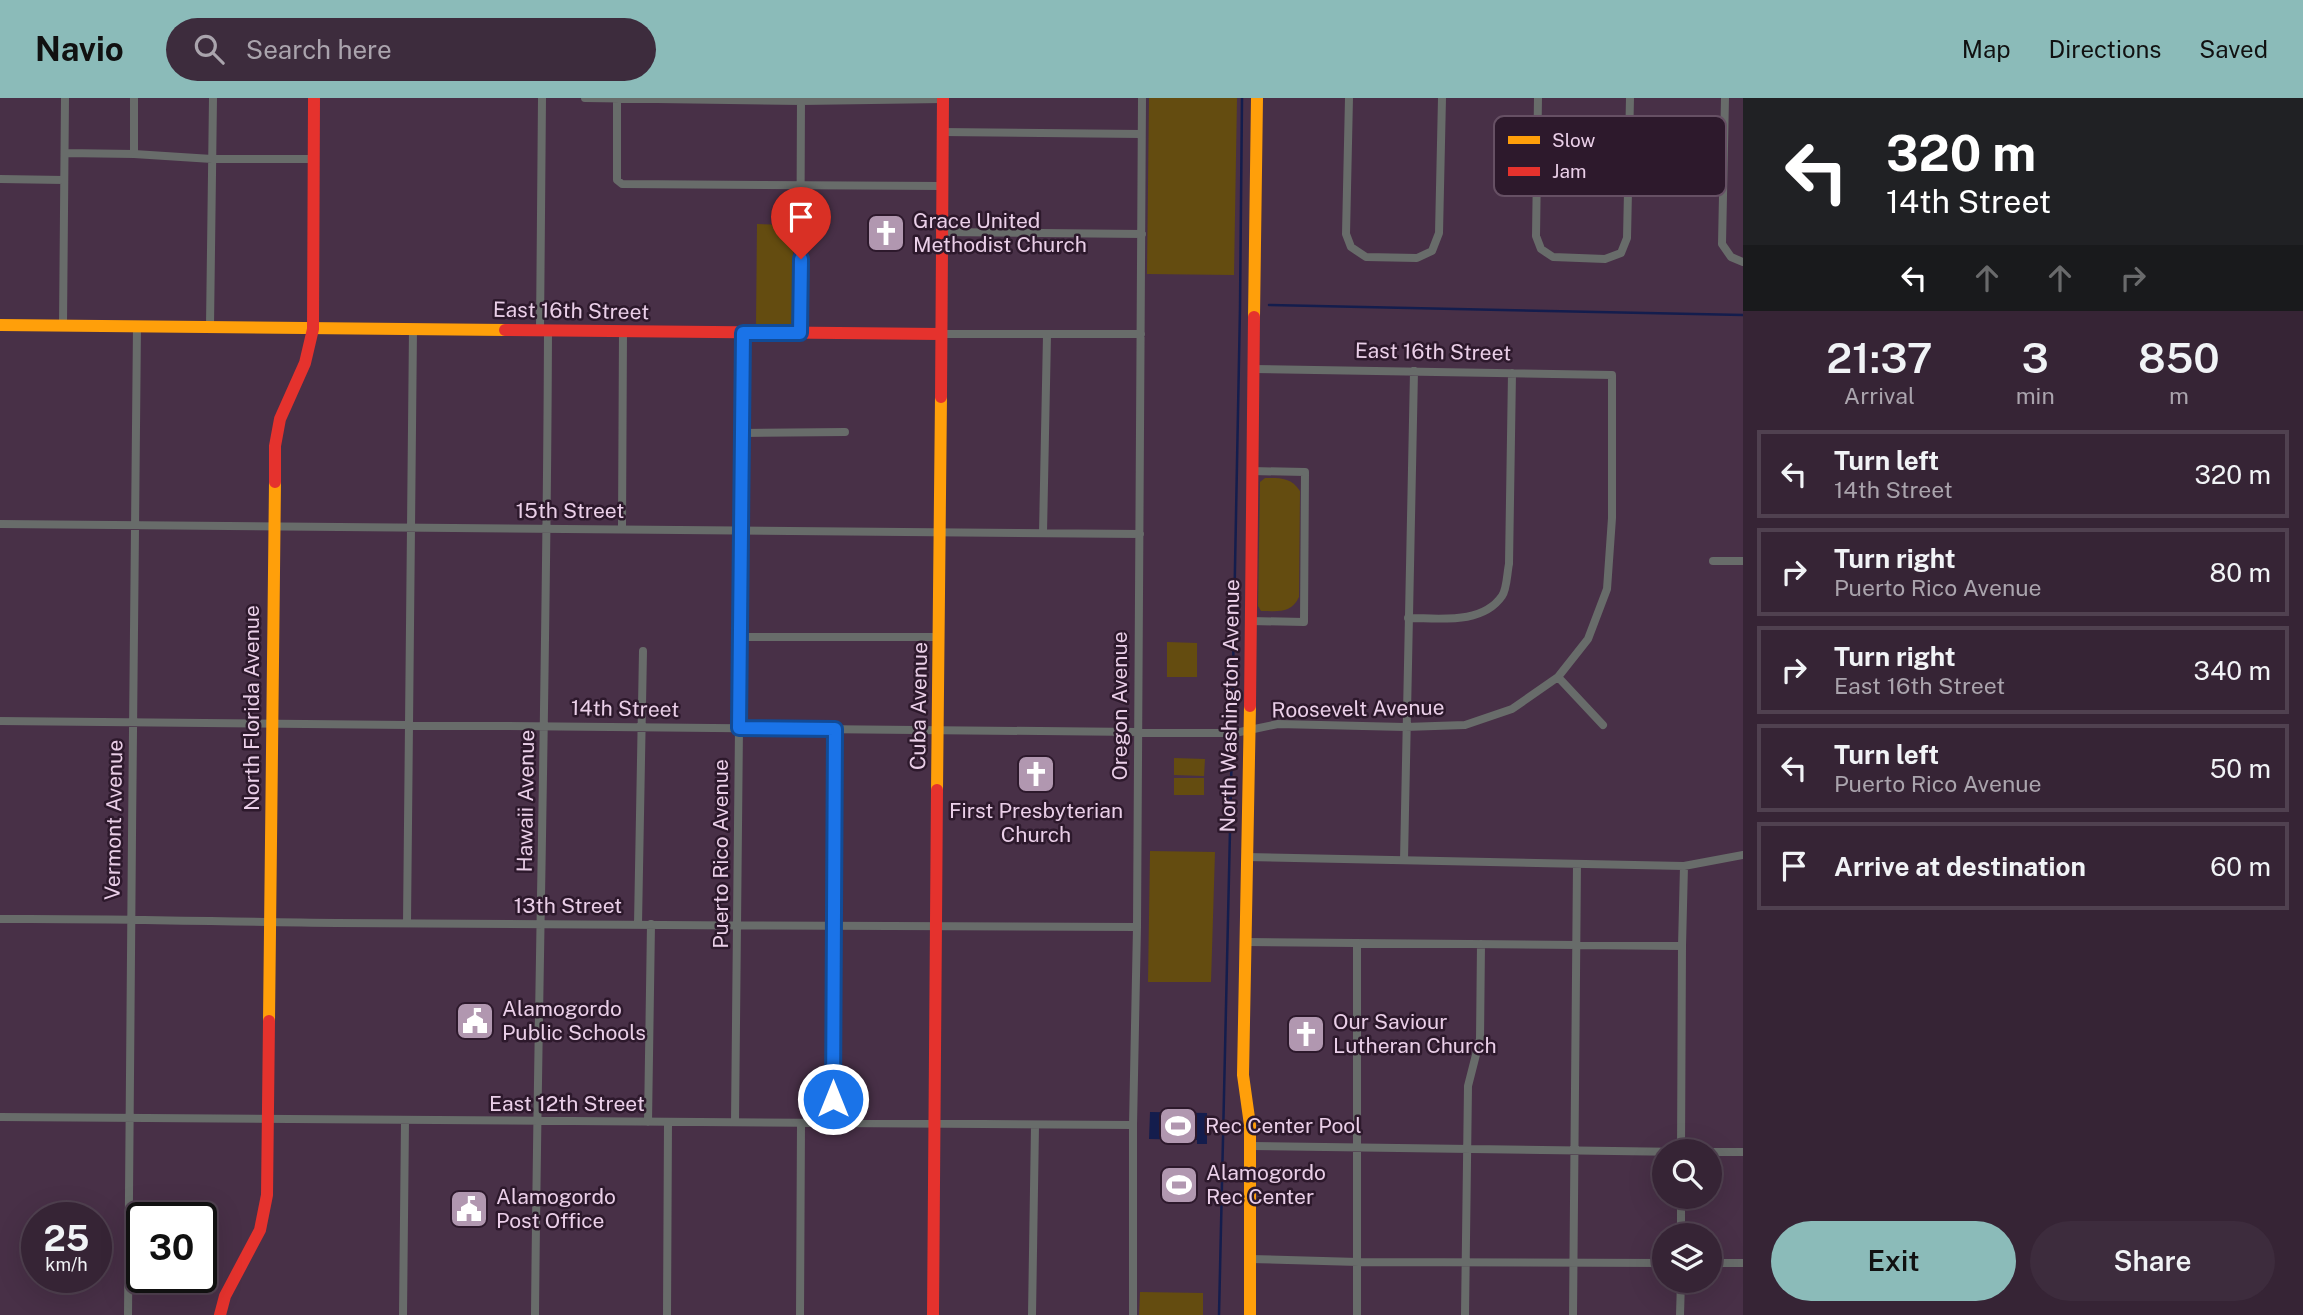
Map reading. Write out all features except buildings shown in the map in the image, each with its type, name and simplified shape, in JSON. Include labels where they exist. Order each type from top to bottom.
[{"type":"main road","name":"North Florida Avenue","points":[[220,1315],[225,1296],[260,1230],[267,1195],[275,446],[280,419],[305,363],[313,329],[314,98]]},
{"type":"main road","name":"North Washington Avenue","points":[[1250,1315],[1251,1146],[1243,1075],[1257,98]]},
{"type":"main road","name":"Cuba Avenue","points":[[933,1315],[943,99]]},
{"type":"main road","name":"East 16th Street","points":[[0,324],[940,334]]},
{"type":"street","points":[[63,324],[65,98]]},
{"type":"street","points":[[134,98],[134,154]]},
{"type":"street","points":[[210,326],[213,98]]},
{"type":"street","name":"Hawaii Avenue","points":[[535,1315],[547,529],[542,98]]},
{"type":"street","points":[[585,98],[943,99]]},
{"type":"street","name":"Oregon Avenue","points":[[1133,1315],[1142,98]]},
{"type":"street","points":[[1349,98],[1346,233],[1351,247],[1366,257],[1417,258],[1432,251],[1439,233],[1442,98]]},
{"type":"street","points":[[1538,98],[1538,116]]},
{"type":"street","points":[[1630,98],[1630,116]]},
{"type":"street","points":[[1725,98],[1725,116]]},
{"type":"street","points":[[617,99],[617,180],[622,184],[941,186]]},
{"type":"street","points":[[800,333],[801,99]]},
{"type":"street","points":[[942,132],[1142,134]]},
{"type":"street","points":[[65,153],[212,159],[313,159]]},
{"type":"street","points":[[0,179],[64,180]]},
{"type":"street","points":[[1537,196],[1536,236],[1541,249],[1553,257],[1605,259],[1621,253],[1627,238],[1628,196]]},
{"type":"street","points":[[1723,196],[1722,244],[1731,257],[1743,262]]},
{"type":"street","points":[[940,232],[1142,234]]},
{"type":"street","name":"Vermont Avenue","points":[[128,1315],[138,326]]},
{"type":"street","points":[[407,923],[414,329]]},
{"type":"street","points":[[622,528],[623,331]]},
{"type":"street","name":"Puerto Rico Avenue","points":[[735,1122],[743,333]]},
{"type":"street","name":"East 16th Street","points":[[940,334],[1141,334]]},
{"type":"street","points":[[1043,533],[1047,335]]},
{"type":"street","name":"East 16th Street","points":[[1253,369],[1612,375]]},
{"type":"street","points":[[1404,860],[1414,371]]},
{"type":"street","points":[[1408,618],[1457,618],[1484,613],[1503,595],[1509,564],[1512,373]]},
{"type":"street","name":"Roosevelt Avenue","points":[[1249,730],[1278,724],[1405,727],[1465,725],[1512,709],[1558,677],[1588,639],[1607,589],[1612,518],[1612,375]]},
{"type":"street","points":[[741,433],[845,432]]},
{"type":"street","points":[[1251,621],[1304,622],[1305,472],[1252,471]]},
{"type":"street","name":"15th Street","points":[[0,524],[1140,534]]},
{"type":"street","points":[[1713,561],[1743,561]]},
{"type":"street","points":[[741,638],[939,637]]},
{"type":"street","points":[[638,924],[643,651]]},
{"type":"street","points":[[1558,677],[1603,725]]},
{"type":"street","name":"14th Street","points":[[0,721],[1235,733],[1249,730]]},
{"type":"street","points":[[832,1123],[835,729]]},
{"type":"street","points":[[1246,857],[1684,866],[1743,855]]},
{"type":"street","points":[[1573,1315],[1577,864]]},
{"type":"street","points":[[1683,1139],[1684,866]]},
{"type":"street","name":"13th Street","points":[[0,919],[1137,927]]},
{"type":"street","points":[[648,1122],[651,924]]},
{"type":"street","points":[[1245,942],[1682,946]]},
{"type":"street","points":[[1357,943],[1357,1315]]},
{"type":"street","points":[[1465,1315],[1468,1086],[1480,1039],[1481,944]]},
{"type":"street","name":"East 12th Street","points":[[0,1117],[1133,1125]]},
{"type":"street","points":[[403,1315],[405,1121]]},
{"type":"street","points":[[667,1315],[668,1123]]},
{"type":"street","points":[[800,1315],[801,1124]]},
{"type":"street","points":[[1032,1315],[1035,1126]]},
{"type":"street","points":[[1251,1146],[1652,1152]]},
{"type":"street","points":[[1722,1152],[1743,1152]]},
{"type":"street","points":[[1250,1259],[1652,1263]]},
{"type":"street","points":[[1722,1263],[1743,1263]]},
{"type":"street","points":[[1681,1293],[1681,1315]]},
{"type":"shaded area","points":[[1149,98],[1237,98],[1234,275],[1147,274]]},
{"type":"shaded area","points":[[757,224],[793,225],[793,326],[756,325]]},
{"type":"shaded area","points":[[1265,478],[1289,481],[1300,491],[1299,597],[1288,609],[1278,611],[1261,611],[1258,606],[1260,482]]},
{"type":"shaded area","points":[[1167,642],[1197,643],[1197,677],[1167,677]]},
{"type":"shaded area","points":[[1174,758],[1205,759],[1204,776],[1174,775]]},
{"type":"shaded area","points":[[1174,778],[1204,778],[1204,795],[1174,795]]},
{"type":"shaded area","points":[[1150,851],[1215,852],[1211,982],[1148,982]]},
{"type":"shaded area","name":"Rec Center Pool","points":[[1150,1112],[1207,1113],[1207,1144],[1197,1144],[1197,1140],[1149,1139]]},
{"type":"shaded area","points":[[1140,1292],[1203,1293],[1203,1315],[1139,1315]]},
{"type":"waterway","points":[[1232,723],[1242,98]]},
{"type":"waterway","points":[[1269,305],[1743,315]]},
{"type":"waterway","points":[[1219,1315],[1232,743]]},
{"type":"traffic: slow","points":[[1254,317],[1257,98]]},
{"type":"traffic: slow","points":[[0,325],[505,330]]},
{"type":"traffic: slow","points":[[937,790],[941,397]]},
{"type":"traffic: slow","points":[[269,1021],[275,482]]},
{"type":"traffic: slow","points":[[1250,706],[1243,1075],[1250,1125],[1250,1315]]},
{"type":"traffic: jam","points":[[275,482],[275,446],[280,419],[305,363],[313,329],[314,98]]},
{"type":"traffic: jam","points":[[941,397],[943,98]]},
{"type":"traffic: jam","points":[[1250,706],[1254,317]]},
{"type":"traffic: jam","points":[[505,330],[940,334]]},
{"type":"traffic: jam","points":[[933,1315],[937,790]]},
{"type":"traffic: jam","points":[[220,1315],[225,1296],[260,1230],[267,1195],[269,1021]]},
{"type":"place","name":"Grace United Methodist Church","points":[[886,233]]},
{"type":"place","name":"First Presbyterian Church","points":[[1036,774]]},
{"type":"place","name":"Alamogordo Public Schools","points":[[475,1021]]},
{"type":"place","name":"Our Saviour Lutheran Church","points":[[1306,1034]]},
{"type":"place","name":"Rec Center Pool","points":[[1178,1126]]},
{"type":"place","name":"Alamogordo Rec Center","points":[[1179,1185]]},
{"type":"place","name":"Alamogordo Post Office","points":[[469,1209]]},
{"type":"route","points":[[801,259],[800,333],[743,333],[739,728],[835,729],[833,1099]]}]
